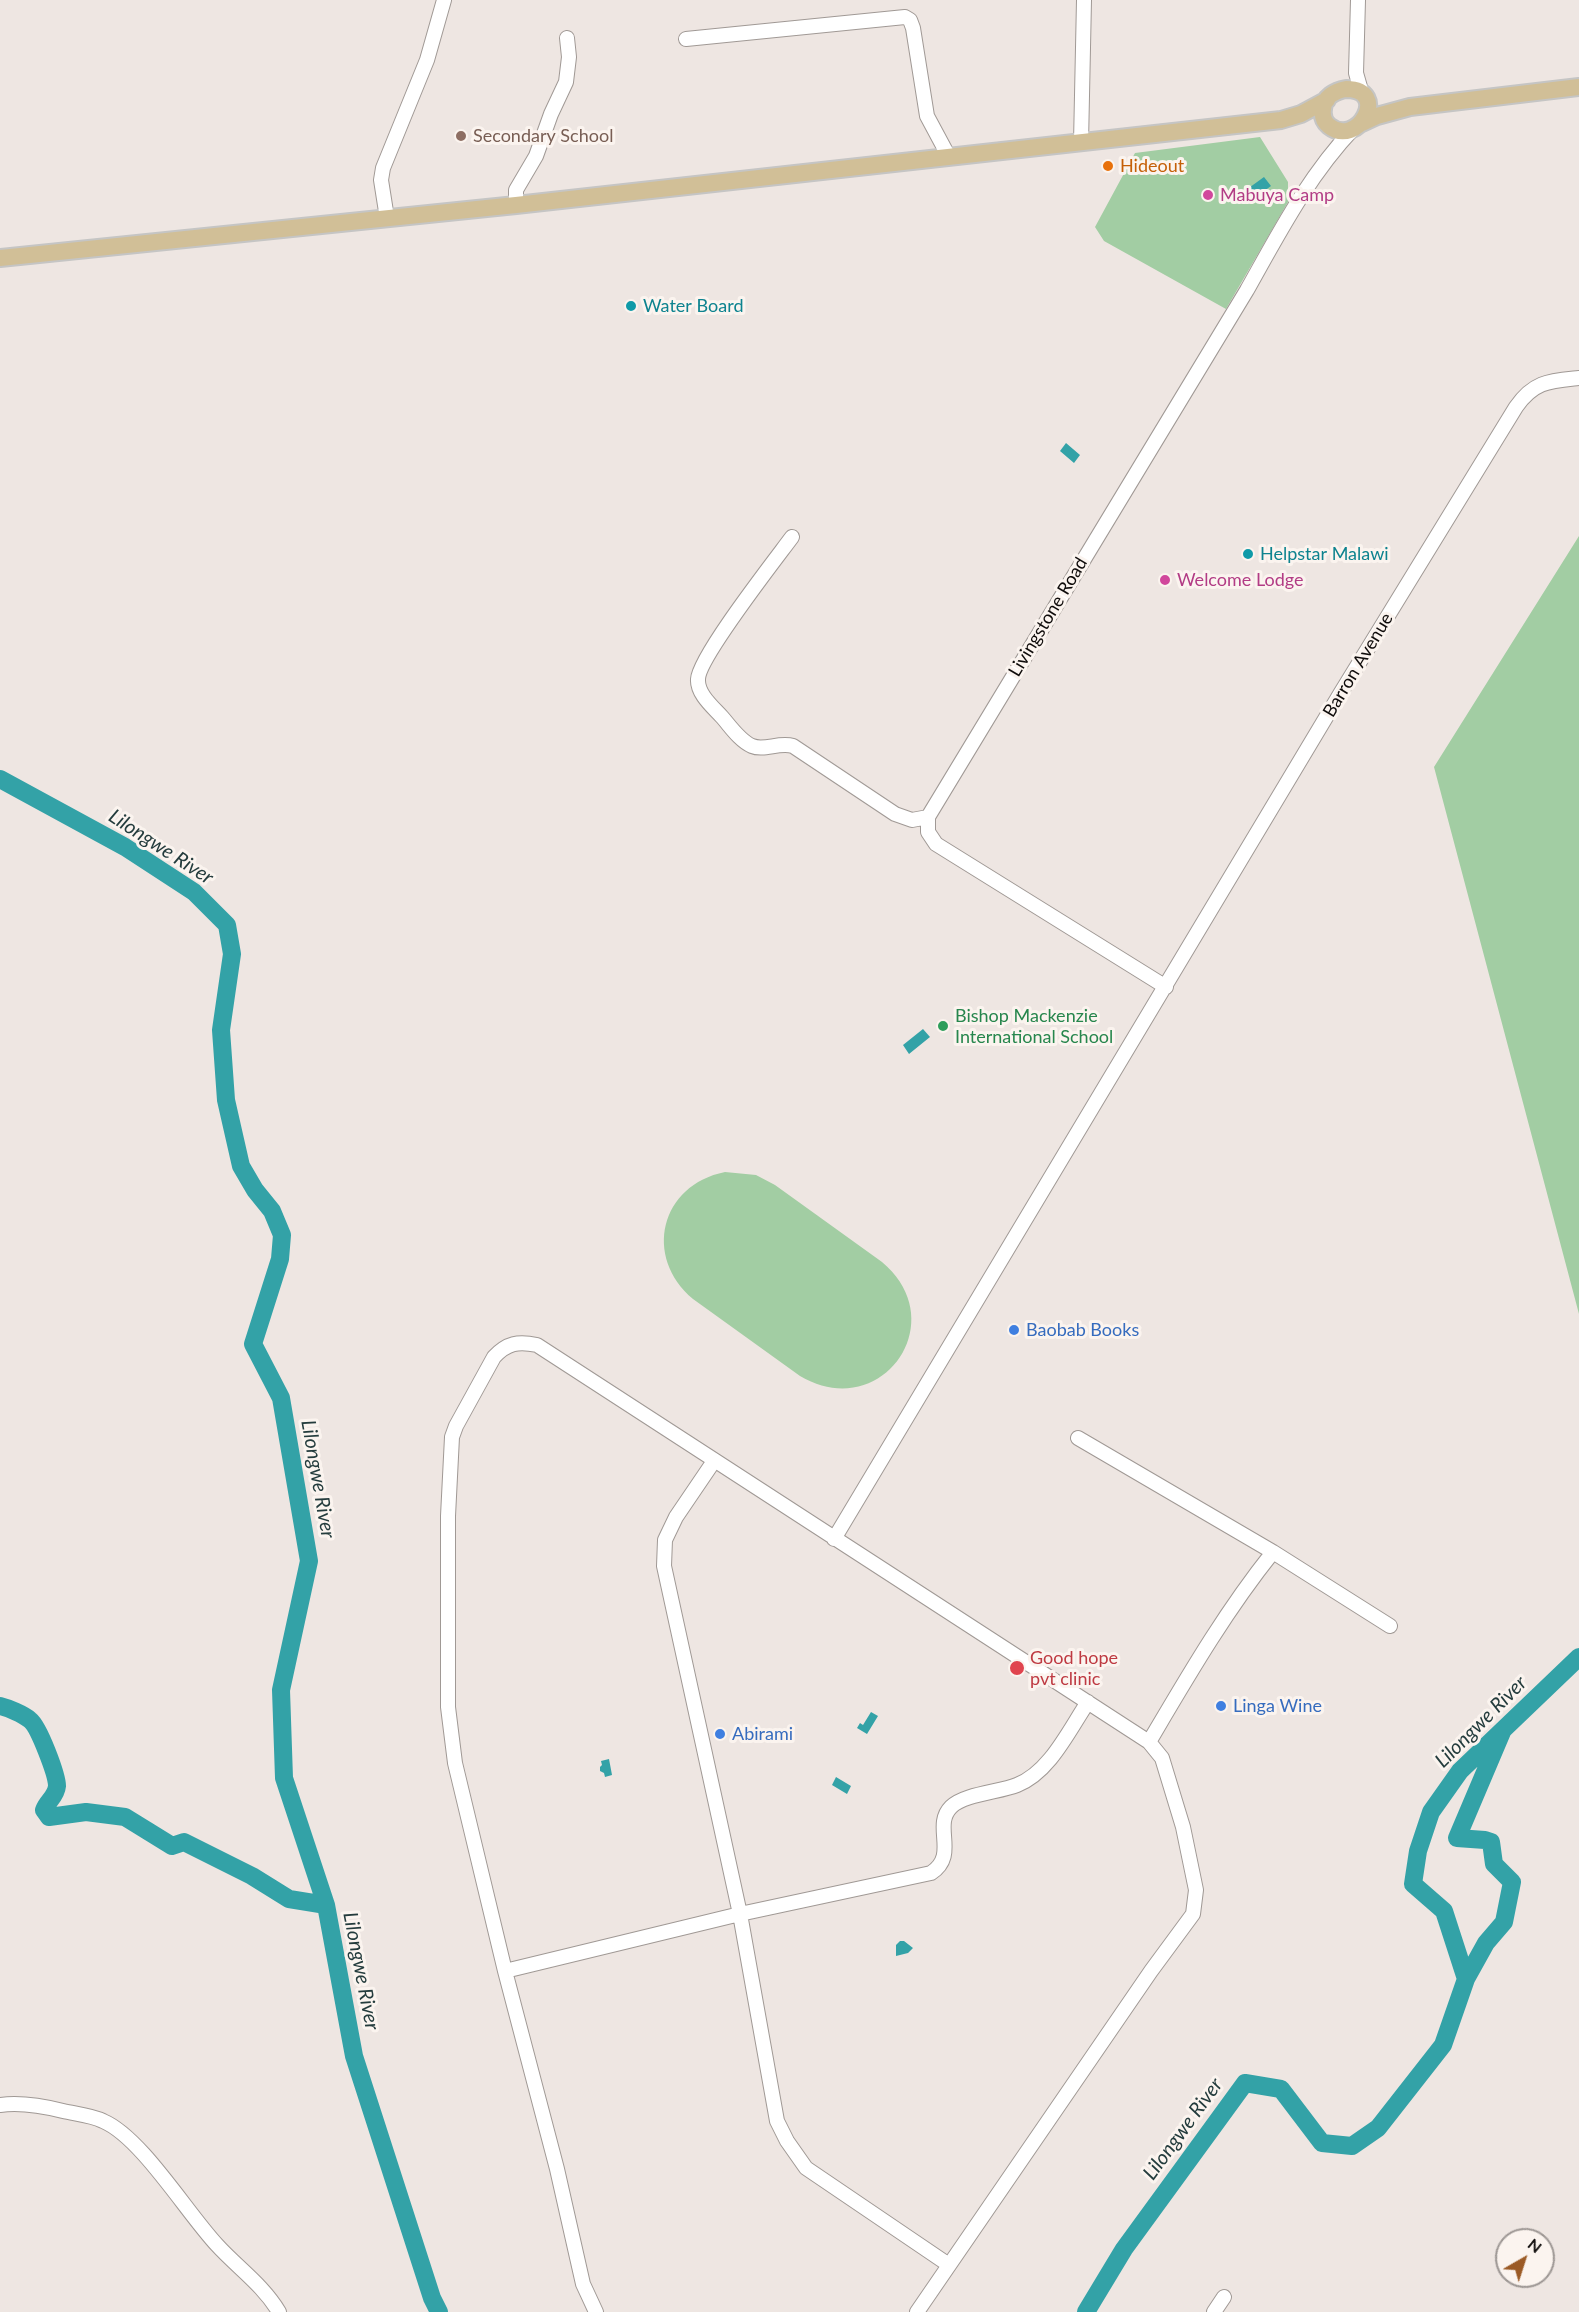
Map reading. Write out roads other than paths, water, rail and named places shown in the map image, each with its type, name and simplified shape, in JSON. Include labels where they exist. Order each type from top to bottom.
[{"type":"main road","points":[[1281,120],[1329,126],[1340,130],[1410,106],[1579,87]]},
{"type":"main road","points":[[0,258],[516,205],[1281,120],[1308,111],[1332,95],[1351,89],[1388,103],[1410,106]]},
{"type":"main road","points":[[1358,125],[1369,108],[1362,94]]},
{"type":"main road","points":[[1329,126],[1323,115],[1323,108],[1332,95]]},
{"type":"street","points":[[387,218],[381,180],[383,168],[427,60],[444,0]]},
{"type":"street","points":[[1081,143],[1084,0]]},
{"type":"street","points":[[1358,0],[1357,80],[1362,94]]},
{"type":"street","points":[[686,39],[905,17],[910,20],[913,27],[927,116],[949,157]]},
{"type":"street","points":[[516,205],[516,190],[536,156],[551,114],[566,82],[569,57],[567,38]]},
{"type":"street","points":[[1332,95],[1356,56]]},
{"type":"street","name":"Livingstone Road","points":[[928,817],[1247,290],[1295,206],[1325,160],[1358,125]]},
{"type":"street","name":"Livingstone Road","points":[[1325,160],[1330,140],[1329,126]]},
{"type":"street","name":"Barron Avenue","points":[[834,1539],[1340,694],[1524,396],[1533,388],[1544,383],[1579,378]]},
{"type":"street","points":[[792,537],[726,629],[700,670],[698,679],[702,692],[730,727],[750,745],[756,747],[782,744],[793,747],[896,814],[912,820],[928,817],[928,832],[936,844],[1166,987]]},
{"type":"street","points":[[596,2312],[583,2284],[560,2179],[505,1971],[455,1763],[448,1707],[450,1450],[456,1426],[494,1357],[511,1343],[523,1342],[537,1345],[1088,1702],[1149,1742],[1162,1758],[1183,1827],[1196,1890],[1193,1914],[1151,1971],[917,2312]]},
{"type":"street","points":[[1078,1438],[1273,1552],[1390,1626]]},
{"type":"street","points":[[714,1461],[676,1517],[664,1540],[664,1566],[740,1914],[777,2121],[787,2141],[806,2168],[949,2265]]},
{"type":"street","points":[[1149,1742],[1215,1630],[1241,1592],[1273,1552]]},
{"type":"street","points":[[505,1971],[740,1914],[931,1873],[938,1869],[945,1855],[944,1822],[949,1809],[963,1800],[1017,1785],[1028,1779],[1048,1761],[1088,1702]]},
{"type":"street","points":[[0,2105],[45,2106],[103,2120],[113,2126],[147,2159],[217,2246],[256,2281],[279,2312]]},
{"type":"street","points":[[1214,2312],[1224,2296]]},
{"type":"water","points":[[1264,177],[1271,186],[1253,199],[1246,190]]},
{"type":"water","points":[[1066,443],[1080,455],[1074,463],[1060,451]]},
{"type":"water","points":[[923,1029],[930,1037],[909,1054],[903,1045]]},
{"type":"water","points":[[871,1712],[878,1716],[867,1734],[857,1728],[860,1723],[863,1725]]},
{"type":"water","points":[[609,1759],[612,1775],[605,1777],[600,1771],[601,1761]]},
{"type":"water","points":[[836,1777],[851,1786],[847,1794],[832,1785]]},
{"type":"water","points":[[904,1941],[913,1948],[908,1953],[896,1956],[896,1945]]},
{"type":"waterway","name":"Lilongwe River","points":[[0,779],[125,847],[194,892],[227,925],[232,954],[221,1030],[226,1100],[241,1166],[255,1190],[272,1211],[282,1235],[280,1259],[253,1344],[281,1398],[309,1561],[281,1690],[284,1778],[326,1905],[354,2056],[432,2298],[439,2312]]},
{"type":"waterway","name":"Lilongwe River","points":[[1086,2312],[1124,2249],[1245,2083],[1281,2089],[1322,2143],[1352,2146],[1378,2128],[1443,2045],[1466,1979],[1444,1911],[1413,1884],[1418,1851],[1431,1812],[1460,1771],[1579,1657]]},
{"type":"waterway","points":[[0,1706],[30,1720],[47,1752],[57,1786],[44,1810],[49,1817],[86,1812],[125,1817],[172,1846],[184,1842],[252,1876],[289,1899],[326,1905]]},
{"type":"waterway","points":[[1466,1979],[1486,1943],[1504,1922],[1512,1882],[1494,1864],[1491,1842],[1457,1838],[1502,1732]]},
{"type":"place","name":"Secondary School","points":[[461,136]]},
{"type":"place","name":"Hideout","points":[[1108,166]]},
{"type":"place","name":"Mabuya Camp","points":[[1208,195]]},
{"type":"place","name":"Water Board","points":[[631,306]]},
{"type":"place","name":"Helpstar Malawi","points":[[1248,554]]},
{"type":"place","name":"Welcome Lodge","points":[[1165,580]]},
{"type":"place","name":"Bishop Mackenzie International School","points":[[943,1026]]},
{"type":"place","name":"Baobab Books","points":[[1014,1330]]},
{"type":"place","name":"Good hope pvt clinic","points":[[1017,1668]]},
{"type":"place","name":"Linga Wine","points":[[1221,1706]]},
{"type":"place","name":"Abirami","points":[[720,1734]]}]
